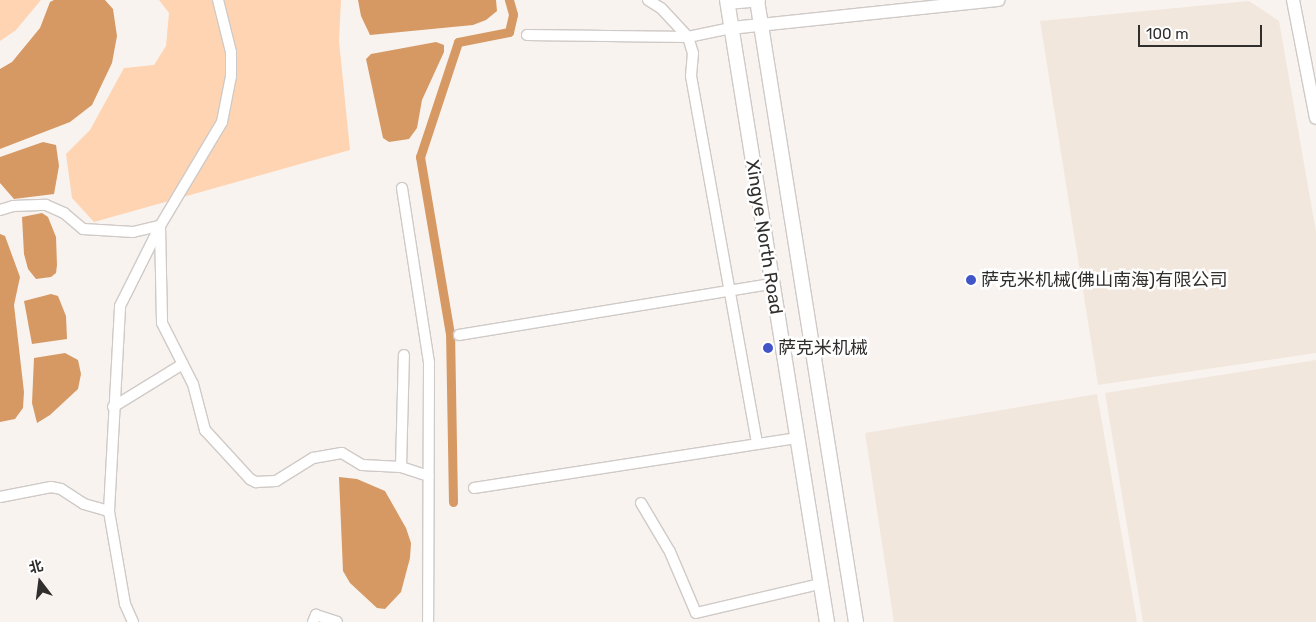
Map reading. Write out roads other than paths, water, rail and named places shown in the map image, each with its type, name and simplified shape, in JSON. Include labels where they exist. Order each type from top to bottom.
[{"type":"main road","name":"Xingye North Road","points":[[758,0],[856,622]]},
{"type":"main road","name":"Xingye North Road","points":[[727,2],[827,622]]},
{"type":"street","points":[[133,622],[125,604],[109,511],[113,407],[120,306],[160,226],[222,122],[231,76],[231,52],[218,0]]},
{"type":"street","points":[[648,0],[662,8],[688,37],[693,53],[691,76],[757,444]]},
{"type":"street","points":[[727,2],[758,0]]},
{"type":"street","points":[[527,35],[688,37],[731,28],[999,0]]},
{"type":"street","points":[[1293,0],[1316,118]]},
{"type":"street","points":[[1302,0],[1316,75]]},
{"type":"street","points":[[402,188],[429,363],[428,622]]},
{"type":"street","points":[[0,210],[13,206],[46,205],[64,213],[83,229],[133,232],[160,226]]},
{"type":"street","points":[[160,226],[162,323],[192,384],[205,430],[256,482],[276,481],[313,458],[342,453],[362,465],[401,467],[428,476]]},
{"type":"street","points":[[459,335],[771,284]]},
{"type":"street","points":[[401,467],[404,356]]},
{"type":"street","points":[[113,407],[183,364]]},
{"type":"street","points":[[474,488],[796,438]]},
{"type":"street","points":[[0,496],[51,487],[61,489],[84,504],[109,511]]},
{"type":"street","points":[[641,503],[670,552],[696,613],[820,584]]},
{"type":"street","points":[[313,622],[316,615],[337,622]]},
{"type":"waterway","points":[[453,502],[450,334],[420,157],[458,42],[509,32],[513,14],[509,0]]},
{"type":"place","name":"萨克米机械(佛山南海)有限公司","points":[[971,280]]},
{"type":"place","name":"萨克米机械","points":[[768,348]]}]
